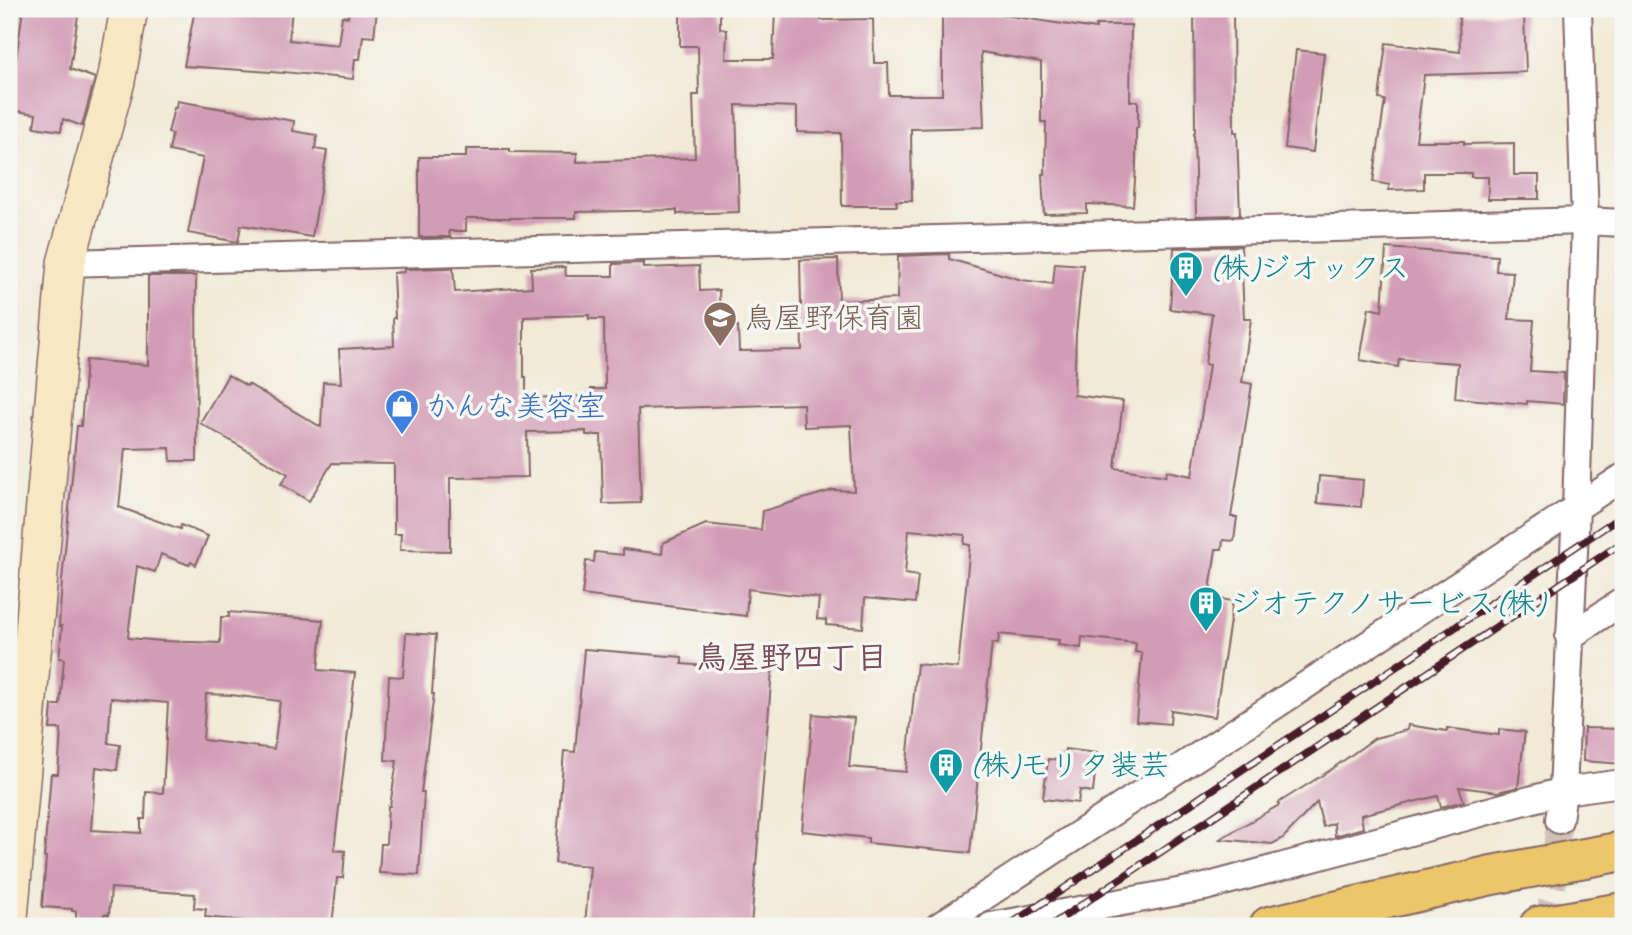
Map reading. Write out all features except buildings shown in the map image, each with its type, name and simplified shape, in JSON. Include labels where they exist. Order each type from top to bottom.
[{"type":"highway","points":[[1269,926],[1492,875],[1623,851]]},
{"type":"highway","points":[[1539,926],[1623,912]]},
{"type":"street","points":[[9,918],[66,262],[116,81],[129,9]]},
{"type":"street","points":[[1559,820],[1563,791],[1576,509],[1585,222],[1578,9]]},
{"type":"street","points":[[66,262],[1623,223]]},
{"type":"street","points":[[939,926],[1623,477]]},
{"type":"street","points":[[1570,637],[1623,601]]},
{"type":"street","points":[[991,926],[1205,887],[1563,791],[1623,783]]},
{"type":"tunnel","points":[[1549,926],[1559,820]]},
{"type":"railway","points":[[1008,926],[1623,515]]},
{"type":"railway","points":[[1050,926],[1623,542]]},
{"type":"place","name":"(株)ジオックス","points":[[1186,298]]},
{"type":"place","name":"鳥屋野保育園","points":[[720,348]]},
{"type":"place","name":"かんな美容室","points":[[402,436]]},
{"type":"place","name":"ジオテクノサービス(株)","points":[[1206,633]]},
{"type":"place","name":"(株)モリタ装芸","points":[[946,795]]},
{"type":"district","name":"鳥屋野四丁目","points":[[792,657]]}]
